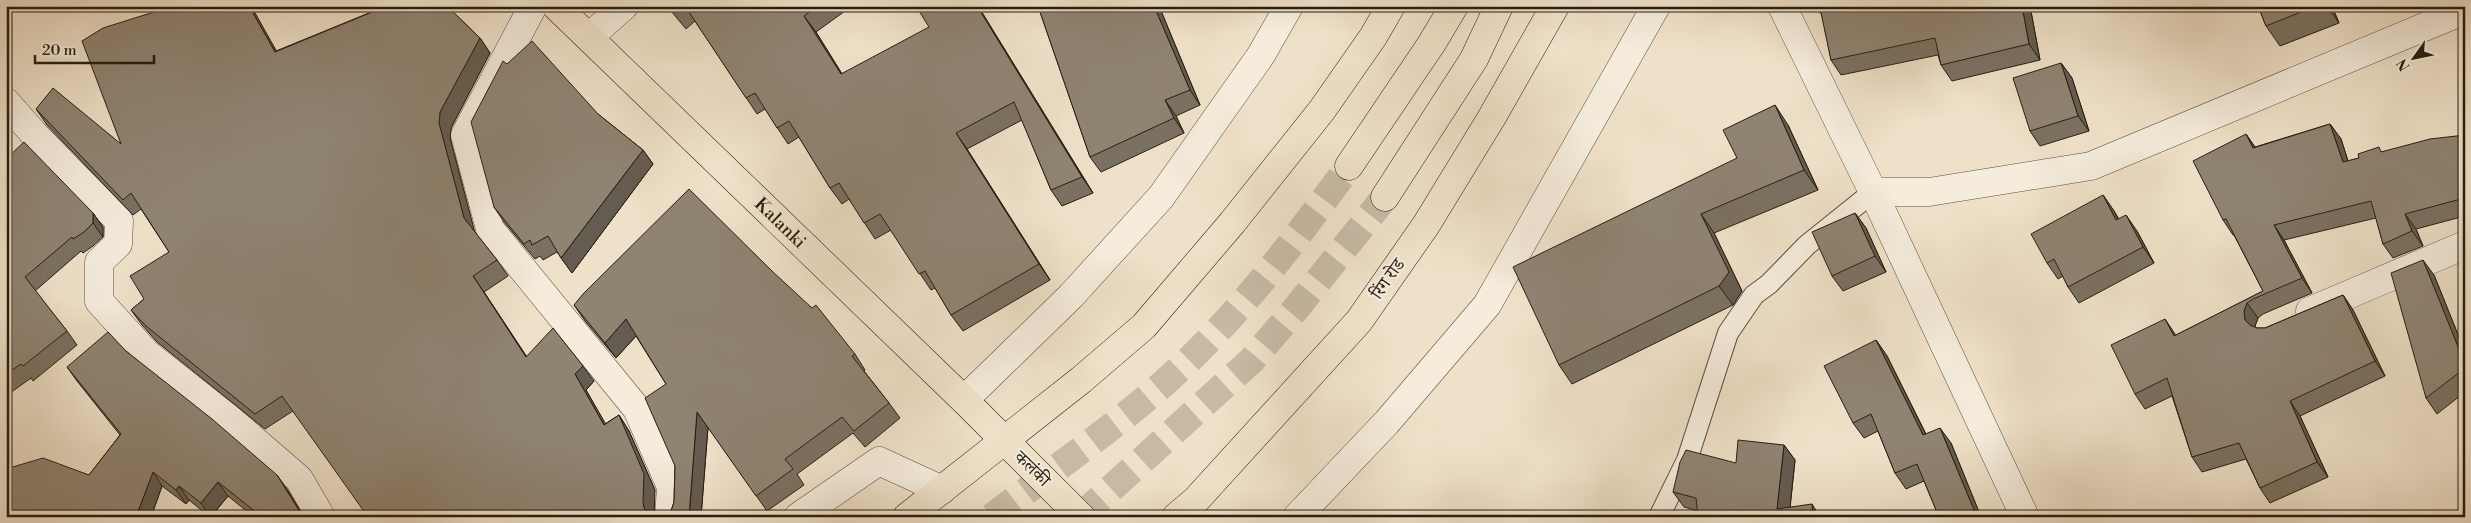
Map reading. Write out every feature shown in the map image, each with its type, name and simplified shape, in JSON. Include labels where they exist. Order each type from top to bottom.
[{"type":"main road","name":"Kalanki","points":[[556,6],[964,400],[1004,442]]},
{"type":"main road","points":[[908,517],[1081,380],[1144,326],[1232,223],[1322,110],[1373,37],[1391,6]]},
{"type":"main road","points":[[1349,166],[1432,43],[1454,6]]},
{"type":"main road","points":[[1385,197],[1474,59],[1499,6]]},
{"type":"main road","name":"रिंग रोड","points":[[1176,517],[1196,500],[1358,321],[1426,225],[1492,117],[1555,6]]},
{"type":"main road","name":"कलंकी","points":[[1004,442],[1081,517]]},
{"type":"street","points":[[533,6],[465,135],[490,229],[637,410],[671,487],[669,517]]},
{"type":"street","points":[[589,37],[624,6]]},
{"type":"street","points":[[964,400],[1071,296],[1162,197],[1260,55],[1290,6]]},
{"type":"street","points":[[1297,517],[1387,422],[1487,305],[1656,6]]},
{"type":"street","points":[[1782,6],[1873,192],[2025,517]]},
{"type":"street","points":[[1873,192],[1929,192],[2091,166],[2465,10]]},
{"type":"street","points":[[6,102],[26,143],[119,221],[118,244],[98,262],[99,301],[146,353],[232,421],[299,480],[321,517]]},
{"type":"street","points":[[2288,320],[2465,245]]},
{"type":"street","points":[[798,517],[879,461],[942,490]]},
{"type":"lane","points":[[1659,517],[1687,460],[1728,333],[1754,295],[1769,284],[1807,245],[1873,192]]},
{"type":"building","points":[[173,6],[249,6],[275,52],[382,8],[381,6],[448,6],[480,38],[440,112],[439,123],[464,218],[497,260],[473,276],[526,357],[553,328],[583,366],[575,374],[604,425],[619,415],[644,474],[644,508],[649,514],[656,517],[368,517],[282,396],[255,414],[146,326],[131,310],[144,299],[130,276],[169,252],[131,193],[123,200],[36,109],[53,88],[121,144],[82,41],[103,28]]},
{"type":"building","points":[[670,6],[683,6],[675,13]]},
{"type":"building","points":[[685,6],[818,6],[804,16],[841,74],[929,27],[916,6],[977,6],[1082,177],[1051,190],[1014,102],[956,133],[1039,264],[951,315],[925,271],[919,274],[880,214],[864,223],[839,183],[830,188],[789,121],[777,128],[755,93],[746,98]]},
{"type":"building","points":[[1038,6],[1154,6],[1190,90],[1165,100],[1174,118],[1090,157]]},
{"type":"building","points":[[1817,6],[2022,6],[2029,44],[1941,65],[1935,38],[1831,60],[1820,8],[1817,9]]},
{"type":"building","points":[[2258,6],[2316,6],[2266,26]]},
{"type":"building","points":[[532,41],[598,114],[643,150],[561,258],[548,236],[532,245],[530,240],[524,244],[494,207],[471,122],[503,61],[507,64]]},
{"type":"building","points":[[2061,63],[2078,116],[2030,131],[2013,78]]},
{"type":"building","points":[[1775,105],[1804,170],[1701,214],[1729,272],[1719,286],[1559,365],[1513,267],[1737,158],[1723,130]]},
{"type":"building","points":[[2330,124],[2343,162],[2359,158],[2358,154],[2379,147],[2381,152],[2430,139],[2465,135],[2465,199],[2405,214],[2412,231],[2383,244],[2371,201],[2274,225],[2302,278],[2247,303],[2244,311],[2245,320],[2257,328],[2265,328],[2343,295],[2375,361],[2290,401],[2317,462],[2260,488],[2239,443],[2192,457],[2167,378],[2135,394],[2111,345],[2165,319],[2174,336],[2263,291],[2226,219],[2223,220],[2193,161],[2246,134],[2253,148]]},
{"type":"building","points":[[24,142],[93,213],[93,223],[84,232],[73,239],[72,237],[25,277],[67,331],[23,366],[21,364],[6,374],[6,159]]},
{"type":"building","points":[[689,189],[812,308],[816,305],[855,354],[852,356],[889,403],[854,431],[842,417],[785,459],[793,469],[756,496],[697,412],[689,517],[658,517],[665,516],[671,511],[674,502],[675,466],[645,398],[666,384],[626,319],[605,343],[574,305]]},
{"type":"building","points":[[2103,195],[2116,220],[2126,215],[2143,247],[2068,287],[2054,259],[2047,263],[2031,234]]},
{"type":"building","points":[[1855,213],[1875,256],[1832,276],[1812,232]]},
{"type":"building","points":[[2423,260],[2465,364],[2465,368],[2426,398],[2391,273]]},
{"type":"building","points":[[108,332],[126,351],[212,419],[277,475],[303,517],[262,517],[218,482],[201,503],[179,486],[176,490],[153,472],[136,517],[16,517],[6,513],[6,469],[43,458],[89,475],[121,434],[67,367]]},
{"type":"building","points":[[1876,340],[1923,435],[1940,428],[1977,517],[1939,517],[1917,464],[1895,473],[1871,414],[1853,423],[1824,366]]},
{"type":"building","points":[[1738,440],[1784,445],[1777,509],[1812,504],[1813,517],[1698,517],[1696,498],[1673,492],[1680,462],[1686,450],[1736,463]]},
{"type":"tunnel","points":[[992,517],[1120,420],[1193,356],[1255,288],[1294,240],[1349,166]]},
{"type":"tunnel","points":[[1080,517],[1252,360],[1298,306],[1385,197]]}]
